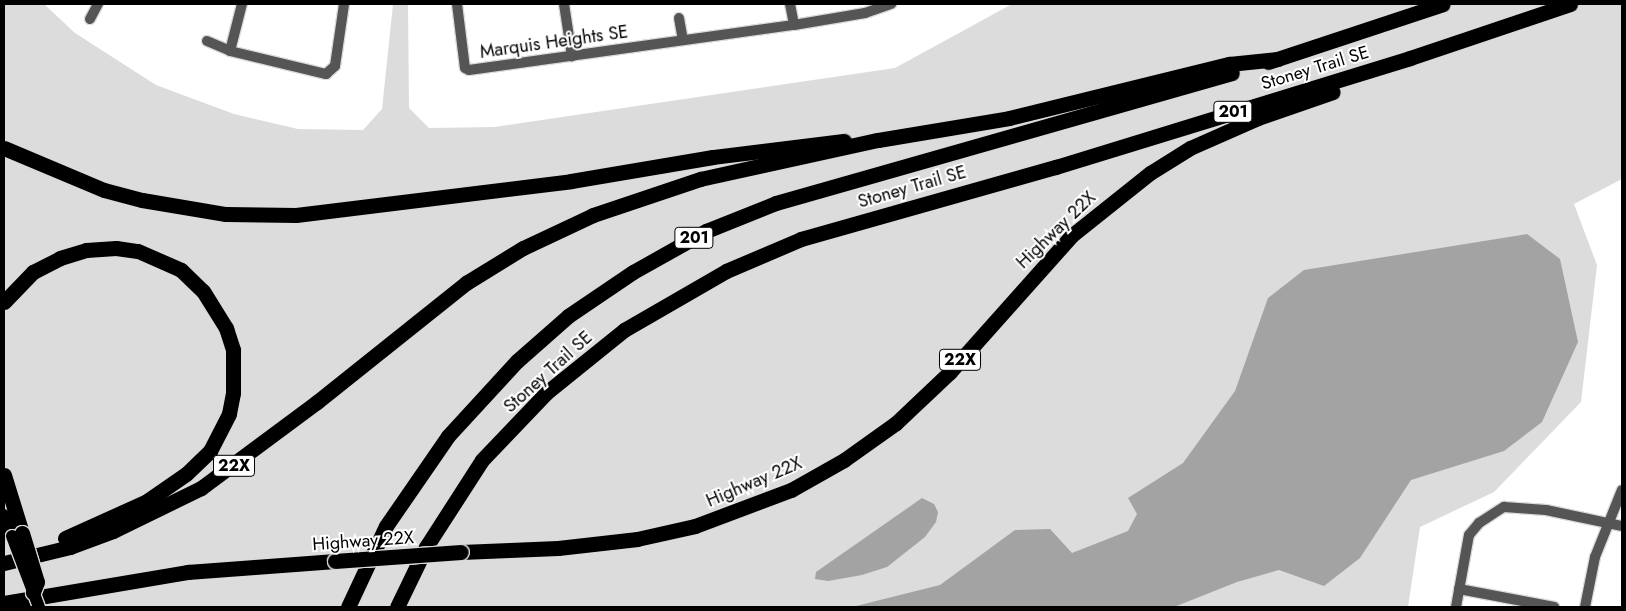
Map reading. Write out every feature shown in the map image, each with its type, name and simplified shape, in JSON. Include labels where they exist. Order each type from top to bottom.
[{"type":"highway","name":"Stoney Trail SE","points":[[348,607],[386,526],[448,436],[516,361],[568,316],[632,272],[706,231],[776,203],[944,157],[1278,59],[1443,4]]},
{"type":"highway","name":"Stoney Trail SE","points":[[398,607],[426,547],[482,460],[546,393],[624,330],[679,295],[726,271],[801,239],[1056,166],[1410,58],[1570,4]]},
{"type":"highway","name":"Highway 22X","points":[[4,603],[188,572],[335,560],[558,548],[638,539],[695,526],[792,490],[844,460],[896,423],[950,372],[1072,236],[1150,173],[1190,148],[1258,118],[1374,78],[1410,58]]},
{"type":"highway","name":"22X","points":[[8,562],[70,547],[113,531],[201,488],[318,402],[424,314],[466,283],[524,248],[593,215],[657,191],[700,178],[878,140],[1009,118],[1228,64],[1278,59]]},
{"type":"highway","points":[[4,148],[88,184],[142,200],[226,214],[296,215],[571,181],[796,147],[878,140]]},
{"type":"highway","points":[[4,302],[33,272],[60,258],[86,250],[116,248],[138,251],[181,270],[203,291],[226,328],[234,372],[229,414],[220,435],[210,452],[186,474],[147,501],[8,562]]},
{"type":"highway","points":[[4,475],[17,534],[37,582],[33,592]]},
{"type":"main road","points":[[4,515],[17,534]]},
{"type":"main road","points":[[33,592],[39,607]]},
{"type":"street","points":[[90,19],[98,4]]},
{"type":"street","points":[[230,51],[242,4]]},
{"type":"street","points":[[207,41],[230,51],[326,74],[335,66],[344,4]]},
{"type":"street","name":"Marquis Heights SE","points":[[457,4],[465,68],[469,70],[794,25],[865,13],[891,4]]},
{"type":"street","points":[[564,4],[572,56]]},
{"type":"street","points":[[790,4],[794,25]]},
{"type":"street","points":[[679,18],[683,40]]},
{"type":"street","points":[[1585,607],[1595,557],[1606,523],[1622,490]]},
{"type":"street","points":[[1456,607],[1470,535],[1479,523],[1504,507],[1520,506],[1622,526]]},
{"type":"street","points":[[1459,589],[1554,607]]},
{"type":"shaded area","points":[[4,4],[44,4],[75,33],[156,85],[234,114],[298,129],[363,130],[382,109],[393,4],[408,4],[409,108],[429,128],[494,127],[895,68],[1012,4],[1622,4],[1622,179],[1574,204],[1597,265],[1581,402],[1494,492],[1420,527],[1408,607],[4,607]]},
{"type":"shaded area","points":[[1527,234],[1560,259],[1578,342],[1542,422],[1504,451],[1411,480],[1360,558],[1324,586],[1279,570],[1237,582],[1174,607],[852,607],[940,585],[1015,530],[1050,529],[1072,553],[1128,531],[1137,514],[1128,498],[1183,463],[1235,391],[1268,298],[1304,270]]},
{"type":"shaded area","points":[[922,498],[934,504],[938,512],[936,522],[925,537],[887,567],[862,575],[828,581],[815,579],[816,572]]}]
